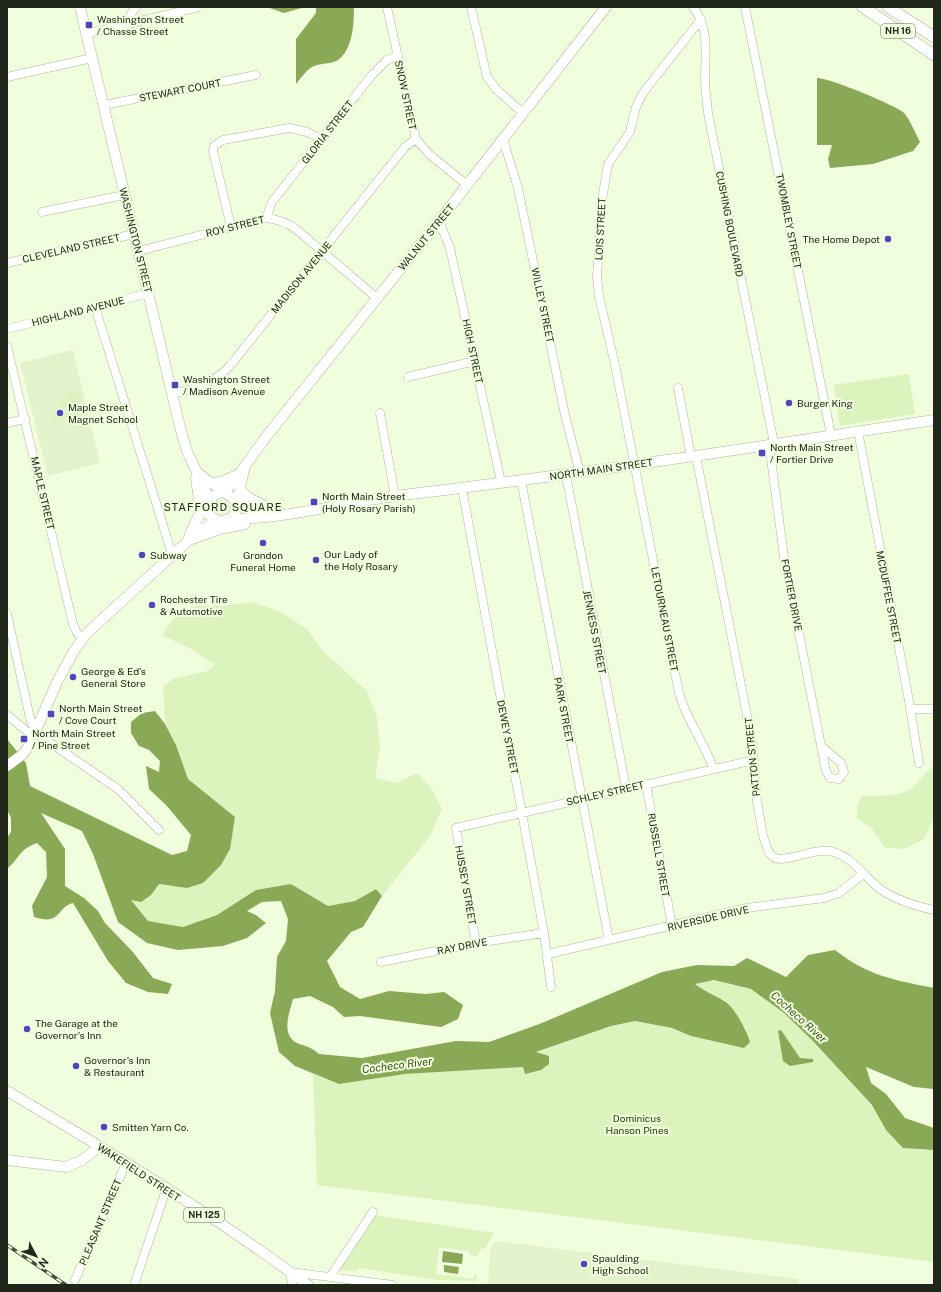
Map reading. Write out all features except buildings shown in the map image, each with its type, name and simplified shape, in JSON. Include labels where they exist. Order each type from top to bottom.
[{"type":"highway","name":"NH 16","points":[[863,7],[934,55]]},
{"type":"highway","name":"NH 16","points":[[888,7],[932,35]]},
{"type":"main road","name":"WASHINGTON STREET","points":[[80,7],[172,394],[187,451],[206,492],[208,502]]},
{"type":"main road","name":"WALNUT STREET","points":[[223,492],[234,483],[269,432],[439,221],[606,7]]},
{"type":"main road","name":"NORTH MAIN STREET","points":[[229,519],[268,516],[395,496],[566,475],[771,443],[934,420]]},
{"type":"main road","name":"WALNUT STREET","points":[[237,502],[242,470]]},
{"type":"main road","points":[[211,483],[221,482],[242,470]]},
{"type":"main road","points":[[196,472],[245,507],[268,516]]},
{"type":"main road","points":[[196,472],[201,514]]},
{"type":"main road","points":[[240,490],[249,498],[281,514]]},
{"type":"main road","points":[[223,492],[214,496],[208,502],[209,514],[214,520],[219,522],[229,519],[236,511],[237,502]]},
{"type":"main road","name":"NORTH MAIN STREET","points":[[188,540],[208,502]]},
{"type":"main road","name":"NORTH MAIN STREET","points":[[188,540],[202,537],[220,529],[259,522],[268,516]]},
{"type":"main road","name":"NORTH MAIN STREET","points":[[7,766],[22,755],[35,735],[57,682],[83,639],[188,540],[200,530],[219,522]]},
{"type":"main road","name":"WAKEFIELD STREET","points":[[7,1091],[126,1164],[308,1285]]},
{"type":"main road","points":[[7,1160],[66,1167],[81,1161],[99,1147]]},
{"type":"street","points":[[124,24],[136,7]]},
{"type":"street","points":[[86,34],[199,7]]},
{"type":"street","name":"SNOW STREET","points":[[387,7],[416,139],[429,154],[467,185]]},
{"type":"street","points":[[471,7],[487,77],[497,90],[523,113]]},
{"type":"street","name":"CUSHING BOULEVARD","points":[[693,7],[701,19],[706,33],[707,47],[705,91],[708,113],[771,443]]},
{"type":"street","name":"TWOMBLEY STREET","points":[[745,7],[831,435]]},
{"type":"street","name":"LOIS STREET","points":[[635,464],[598,288],[604,183],[608,164],[630,132],[638,100],[701,19]]},
{"type":"street","name":"GLORIA STREET","points":[[266,218],[272,202],[380,66],[387,60],[398,56]]},
{"type":"street","points":[[7,76],[92,58]]},
{"type":"street","name":"STEWART COURT","points":[[104,105],[256,75]]},
{"type":"street","points":[[231,227],[213,151],[214,146],[223,140],[289,128],[307,132],[321,139]]},
{"type":"street","name":"MADISON AVENUE","points":[[172,394],[200,387],[221,375],[405,147],[416,139]]},
{"type":"street","name":"WILLEY STREET","points":[[503,139],[518,188],[568,430],[580,473]]},
{"type":"street","points":[[42,212],[124,195]]},
{"type":"street","name":"ROY STREET","points":[[139,251],[266,218],[290,224],[377,298]]},
{"type":"street","name":"HIGH STREET","points":[[439,221],[450,248],[501,482]]},
{"type":"street","name":"CLEVELAND STREET","points":[[7,263],[134,234]]},
{"type":"street","name":"HIGHLAND AVENUE","points":[[7,329],[149,293]]},
{"type":"street","points":[[95,307],[172,554]]},
{"type":"street","name":"MAPLE STREET","points":[[7,346],[73,624],[77,633],[83,639]]},
{"type":"street","points":[[408,378],[475,361]]},
{"type":"street","name":"PATTON STREET","points":[[678,388],[746,710],[754,760],[758,808],[763,836],[769,853],[775,858],[781,859],[819,851],[834,852],[848,859],[880,888],[899,900],[934,910]]},
{"type":"street","points":[[380,413],[395,496]]},
{"type":"street","points":[[7,422],[25,419]]},
{"type":"street","name":"MCDUFFEE STREET","points":[[858,431],[910,709],[918,763]]},
{"type":"street","name":"FORTIER DRIVE","points":[[771,443],[784,557],[821,746]]},
{"type":"street","name":"LETOURNEAU STREET","points":[[635,464],[679,693],[686,716],[705,748],[713,768]]},
{"type":"street","name":"JENNESS STREET","points":[[566,475],[592,618],[626,788]]},
{"type":"street","name":"PARK STREET","points":[[521,480],[609,940]]},
{"type":"street","name":"DEWEY STREET","points":[[462,488],[548,954],[551,987]]},
{"type":"street","points":[[7,614],[35,735]]},
{"type":"street","points":[[910,709],[934,709]]},
{"type":"street","points":[[7,715],[118,789],[159,830]]},
{"type":"street","name":"SCHLEY STREET","points":[[456,828],[581,798],[754,760]]},
{"type":"street","name":"RUSSELL STREET","points":[[646,784],[672,926]]},
{"type":"street","name":"HUSSEY STREET","points":[[456,828],[476,943]]},
{"type":"street","name":"RIVERSIDE DRIVE","points":[[548,954],[747,908],[831,896],[848,887],[863,874]]},
{"type":"street","name":"RAY DRIVE","points":[[381,962],[476,943],[544,933]]},
{"type":"street","name":"PLEASANT STREET","points":[[75,1280],[126,1164]]},
{"type":"street","points":[[134,1285],[166,1190]]},
{"type":"street","points":[[330,1277],[373,1212]]},
{"type":"street","points":[[292,1285],[290,1272],[393,1285]]},
{"type":"shaded area","name":"Maple Street Magnet School","points":[[73,350],[100,463],[48,476],[20,363]]},
{"type":"shaded area","name":"Spaulding High School","points":[[496,1241],[799,1279],[798,1285],[488,1285],[490,1249]]},
{"type":"green space","points":[[909,374],[915,414],[840,426],[834,385]]},
{"type":"green space","points":[[74,388],[80,394],[82,415],[51,422],[54,413]]},
{"type":"green space","points":[[219,500],[225,500],[229,504],[229,510],[225,514],[219,514],[215,510],[215,504]]},
{"type":"green space","points":[[252,602],[281,612],[307,629],[323,651],[367,691],[377,718],[380,747],[375,778],[396,783],[417,773],[430,786],[442,809],[430,836],[382,896],[376,889],[355,901],[328,906],[291,884],[234,904],[217,915],[183,927],[148,921],[131,900],[151,895],[159,884],[170,886],[230,849],[234,817],[188,779],[176,745],[165,724],[163,687],[173,679],[207,671],[215,665],[193,650],[162,635],[177,614],[195,606],[222,606]]},
{"type":"green space","points":[[934,765],[934,818],[924,839],[904,849],[885,848],[871,827],[857,818],[857,806],[862,796],[893,795],[909,791]]},
{"type":"green space","name":"Dominicus Hanson Pines","points":[[714,980],[751,989],[784,1013],[812,1040],[872,1105],[886,1130],[920,1150],[934,1150],[934,1262],[317,1185],[313,1074],[339,1084],[405,1074],[523,1067],[525,1074],[535,1053],[611,1026],[635,1021],[672,1028],[691,1036],[747,1030],[726,1001],[706,993],[695,983]]},
{"type":"green space","points":[[374,1215],[494,1233],[485,1249],[482,1248],[477,1256],[469,1255],[469,1251],[439,1247],[436,1274],[474,1279],[474,1275],[477,1275],[476,1281],[438,1280],[359,1268],[357,1271],[340,1270]]},
{"type":"water","points":[[267,7],[305,7],[284,13]]},
{"type":"water","points":[[316,7],[354,7],[354,20],[350,43],[343,55],[338,60],[314,66],[305,73],[296,84],[296,39],[316,13]]},
{"type":"water","points":[[817,78],[834,82],[861,92],[897,108],[905,114],[920,142],[913,151],[873,164],[830,168],[828,159],[832,145],[817,145]]},
{"type":"water","name":"Cocheco River","points":[[155,711],[165,724],[176,745],[188,779],[235,817],[230,849],[221,865],[203,883],[187,888],[159,884],[151,895],[141,902],[131,900],[148,921],[183,927],[217,915],[256,890],[291,884],[328,906],[355,901],[376,889],[382,896],[363,927],[351,932],[327,961],[340,987],[360,999],[389,991],[426,994],[444,992],[463,1005],[458,1019],[441,1027],[360,1016],[344,1017],[333,1007],[310,996],[293,999],[287,1024],[289,1036],[299,1044],[307,1046],[319,1054],[362,1058],[456,1041],[489,1042],[542,1023],[662,972],[697,965],[734,966],[747,958],[786,977],[808,955],[835,950],[859,966],[882,976],[934,988],[934,1089],[914,1087],[866,1067],[871,1083],[886,1094],[905,1118],[934,1128],[934,1150],[903,1148],[886,1130],[872,1105],[812,1040],[784,1013],[751,989],[714,980],[695,984],[724,1001],[736,1013],[750,1042],[744,1048],[691,1036],[672,1028],[635,1021],[611,1026],[536,1052],[549,1056],[549,1064],[541,1070],[525,1074],[523,1067],[405,1074],[339,1084],[295,1066],[279,1052],[270,1013],[275,991],[277,957],[286,941],[288,919],[281,901],[262,902],[247,911],[256,915],[266,923],[247,938],[223,946],[178,950],[147,943],[118,922],[93,854],[82,831],[41,813],[65,849],[65,886],[84,898],[98,911],[105,923],[132,951],[153,978],[172,984],[168,994],[148,992],[126,983],[108,961],[73,903],[64,908],[54,918],[43,919],[34,917],[32,906],[47,877],[46,852],[37,843],[31,845],[23,851],[7,869],[7,838],[11,832],[11,818],[7,810],[7,739],[26,763],[30,786],[172,855],[187,851],[191,835],[167,806],[149,789],[146,766],[159,772],[160,761],[149,750],[139,746],[131,733],[131,722],[142,713]]},
{"type":"water","points":[[781,1030],[800,1058],[813,1059],[813,1062],[790,1066],[783,1061],[778,1031]]},
{"type":"water","points":[[443,1251],[463,1254],[462,1264],[442,1262]]},
{"type":"water","points":[[444,1265],[459,1267],[458,1274],[444,1272]]},
{"type":"railway","points":[[7,1245],[66,1285]]},
{"type":"place","name":"Washington Street / Chasse Street","points":[[89,25]]},
{"type":"place","name":"The Home Depot","points":[[888,239]]},
{"type":"place","name":"Washington Street / Madison Avenue","points":[[175,385]]},
{"type":"place","name":"Burger King","points":[[789,403]]},
{"type":"place","name":"Maple Street Magnet School","points":[[60,413]]},
{"type":"place","name":"North Main Street / Fortier Drive","points":[[762,453]]},
{"type":"place","name":"North Main Street (Holy Rosary Parish)","points":[[314,502]]},
{"type":"place","name":"Grondon Funeral Home","points":[[263,543]]},
{"type":"place","name":"Subway","points":[[142,555]]},
{"type":"place","name":"Our Lady of the Holy Rosary","points":[[316,560]]},
{"type":"place","name":"Rochester Tire & Automotive","points":[[152,605]]},
{"type":"place","name":"George & Ed's General Store","points":[[73,677]]},
{"type":"place","name":"North Main Street / Cove Court","points":[[51,714]]},
{"type":"place","name":"North Main Street / Pine Street","points":[[24,739]]},
{"type":"place","name":"The Garage at the Governor's Inn","points":[[27,1029]]},
{"type":"place","name":"Governor's Inn & Restaurant","points":[[76,1066]]},
{"type":"place","name":"Smitten Yarn Co.","points":[[104,1127]]},
{"type":"place","name":"Spaulding High School","points":[[584,1264]]},
{"type":"district","name":"STAFFORD SQUARE","points":[[223,507]]}]
